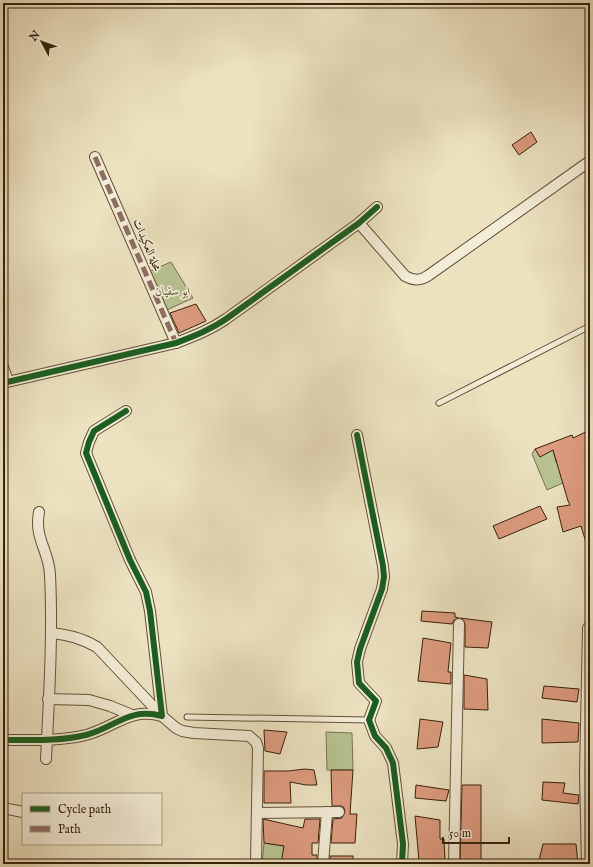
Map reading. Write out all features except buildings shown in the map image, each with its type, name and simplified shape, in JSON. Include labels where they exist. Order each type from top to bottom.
[{"type":"street","name":"محلة العكيدات","points":[[95,157],[176,343]]},
{"type":"street","points":[[359,223],[405,276],[410,279],[420,280],[590,161]]},
{"type":"street","points":[[3,367],[6,382],[176,343],[202,334],[216,327],[359,223],[377,207]]},
{"type":"street","points":[[126,411],[94,431],[86,453],[130,560],[146,592],[150,611],[162,716]]},
{"type":"street","points":[[357,435],[384,572],[382,589],[360,649],[357,662],[359,682],[376,701],[369,720],[375,736],[386,748],[393,764],[403,844],[402,864]]},
{"type":"street","points":[[39,512],[37,521],[38,531],[50,568],[51,633],[46,759]]},
{"type":"street","points":[[454,864],[459,624]]},
{"type":"street","points":[[51,633],[69,635],[84,639],[97,647],[162,716],[176,728],[182,731],[249,736],[256,742],[258,748],[256,864]]},
{"type":"street","points":[[587,864],[588,633]]},
{"type":"street","points":[[48,699],[89,700],[100,702],[132,715]]},
{"type":"street","points":[[10,740],[47,740],[87,735],[102,730],[132,715],[152,713],[162,716]]},
{"type":"street","points":[[3,808],[22,812]]},
{"type":"street","points":[[324,864],[327,812]]},
{"type":"street","points":[[257,813],[339,812]]},
{"type":"lane","points":[[439,403],[590,326]]},
{"type":"lane","points":[[187,717],[369,720]]},
{"type":"green space","name":"ابو سفيان","points":[[171,262],[193,298],[167,310],[150,271]]},
{"type":"green space","points":[[535,449],[553,450],[556,462],[574,454],[563,483],[547,490],[532,454]]},
{"type":"green space","points":[[326,732],[352,733],[353,770],[327,770]]},
{"type":"green space","points":[[264,843],[284,846],[282,863],[306,862],[305,864],[262,864]]},
{"type":"marked path","points":[[95,157],[176,343]]},
{"type":"cycle path","points":[[3,383],[176,343],[202,332],[226,319],[359,223],[377,207]]},
{"type":"cycle path","points":[[10,740],[48,740],[77,737],[97,732],[131,716],[140,714],[162,716],[150,611],[146,592],[130,560],[86,453],[94,431],[126,411]]},
{"type":"cycle path","points":[[357,435],[384,577],[382,589],[360,649],[357,662],[359,683],[376,701],[369,720],[375,736],[386,748],[393,763],[403,844],[402,864]]}]
